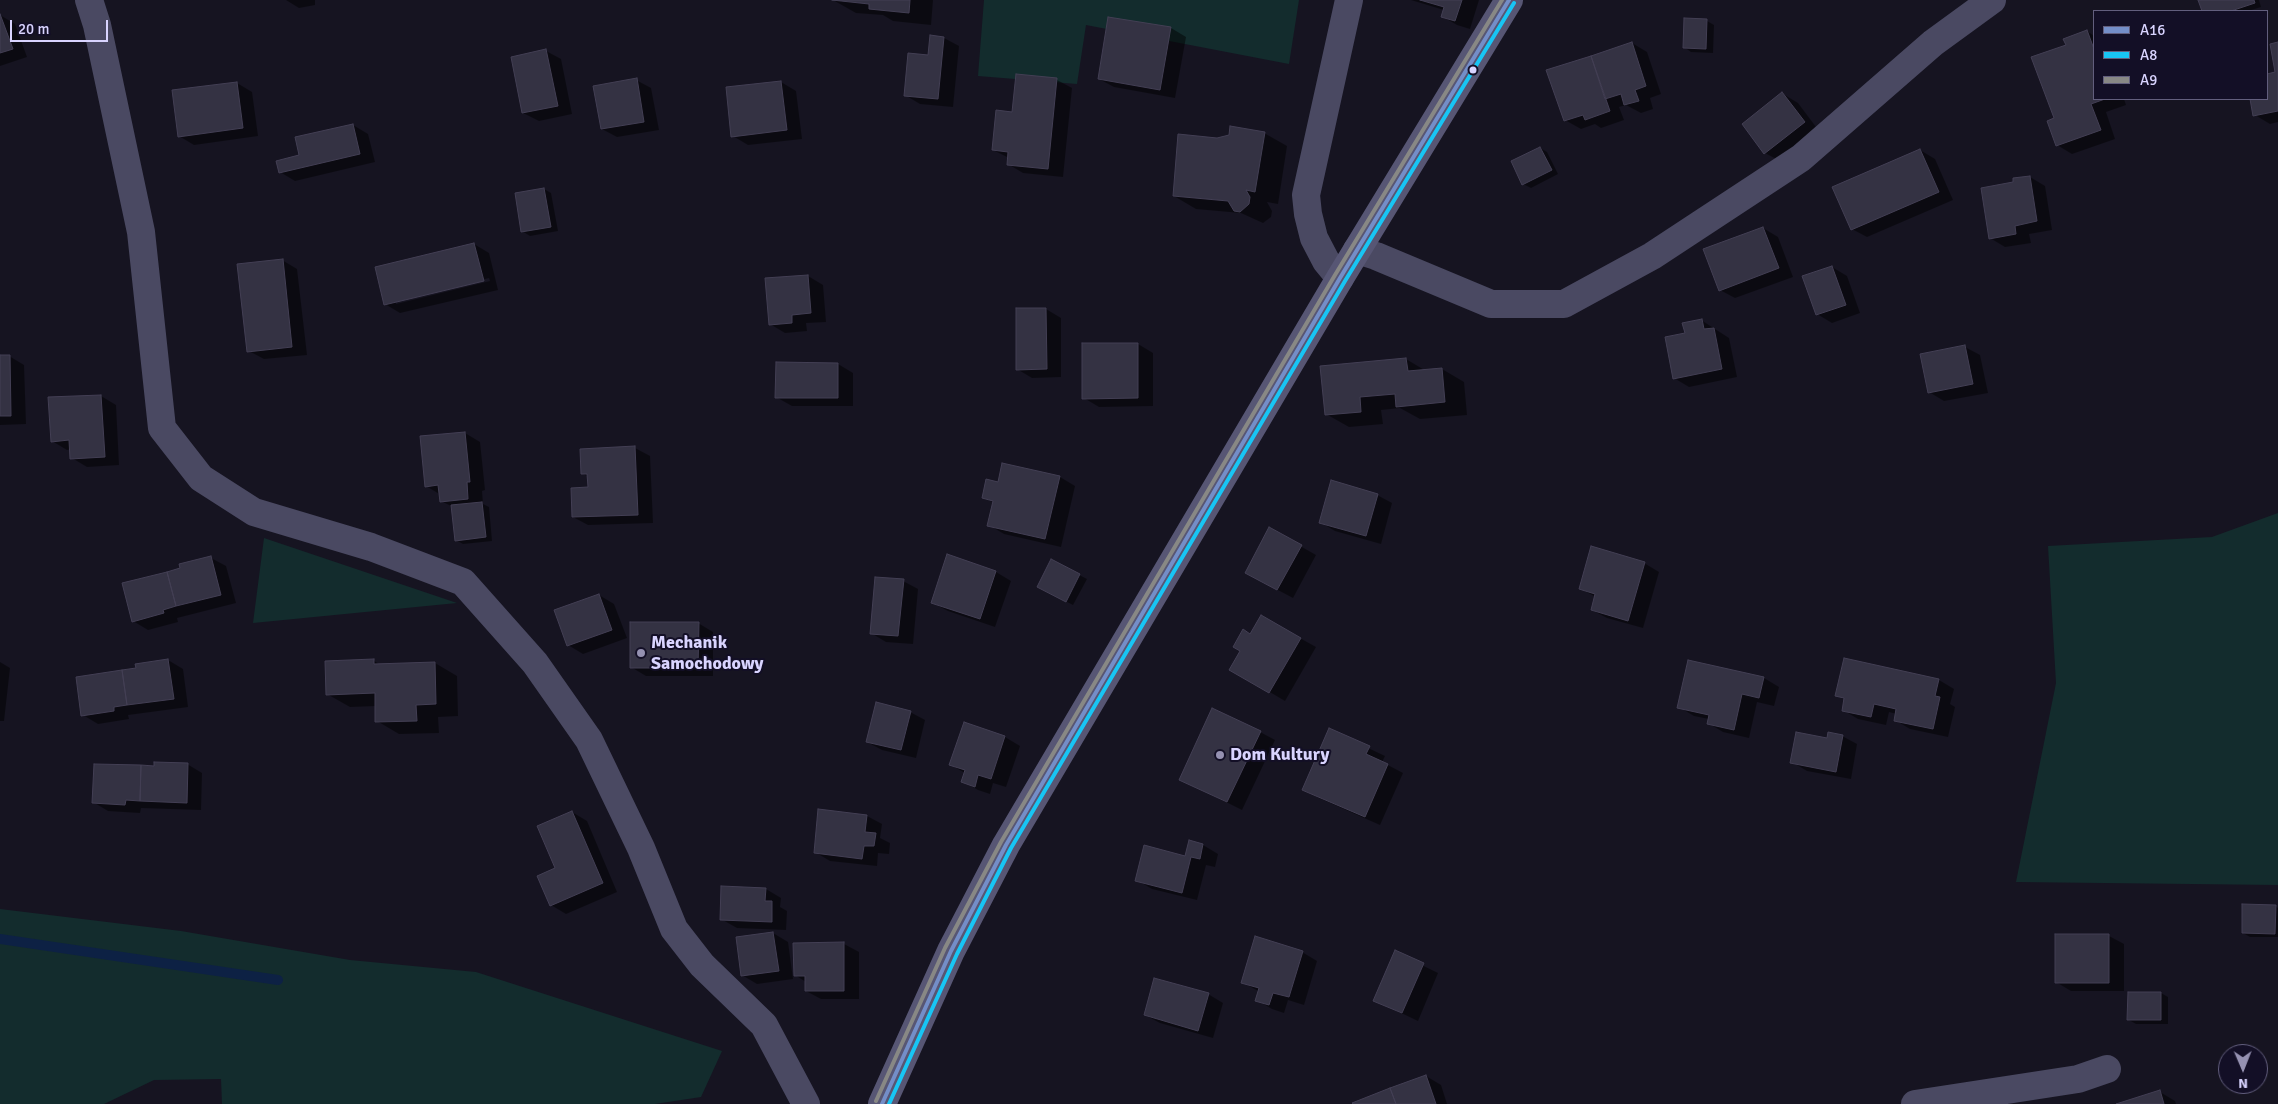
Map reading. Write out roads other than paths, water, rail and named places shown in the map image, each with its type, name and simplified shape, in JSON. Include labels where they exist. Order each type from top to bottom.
[{"type":"main road","points":[[882,1104],[951,951],[1006,845],[1340,278],[1509,0]]},
{"type":"street","points":[[89,0],[97,25],[141,232],[162,428],[201,478],[254,512],[370,547],[462,582],[535,664],[589,740],[641,848],[674,929],[702,965],[764,1025],[806,1104]]},
{"type":"street","points":[[1340,278],[1326,261],[1314,238],[1308,214],[1306,195],[1349,0]]},
{"type":"street","points":[[1357,250],[1376,256],[1491,304],[1564,304],[1652,256],[1801,158],[1933,43],[1992,0]]},
{"type":"street","points":[[1915,1104],[2078,1079],[2107,1069]]},
{"type":"waterway","points":[[0,939],[278,980]]},
{"type":"place","name":"Mechanik Samochodowy","points":[[641,653]]},
{"type":"place","name":"Dom Kultury","points":[[1220,755]]}]
